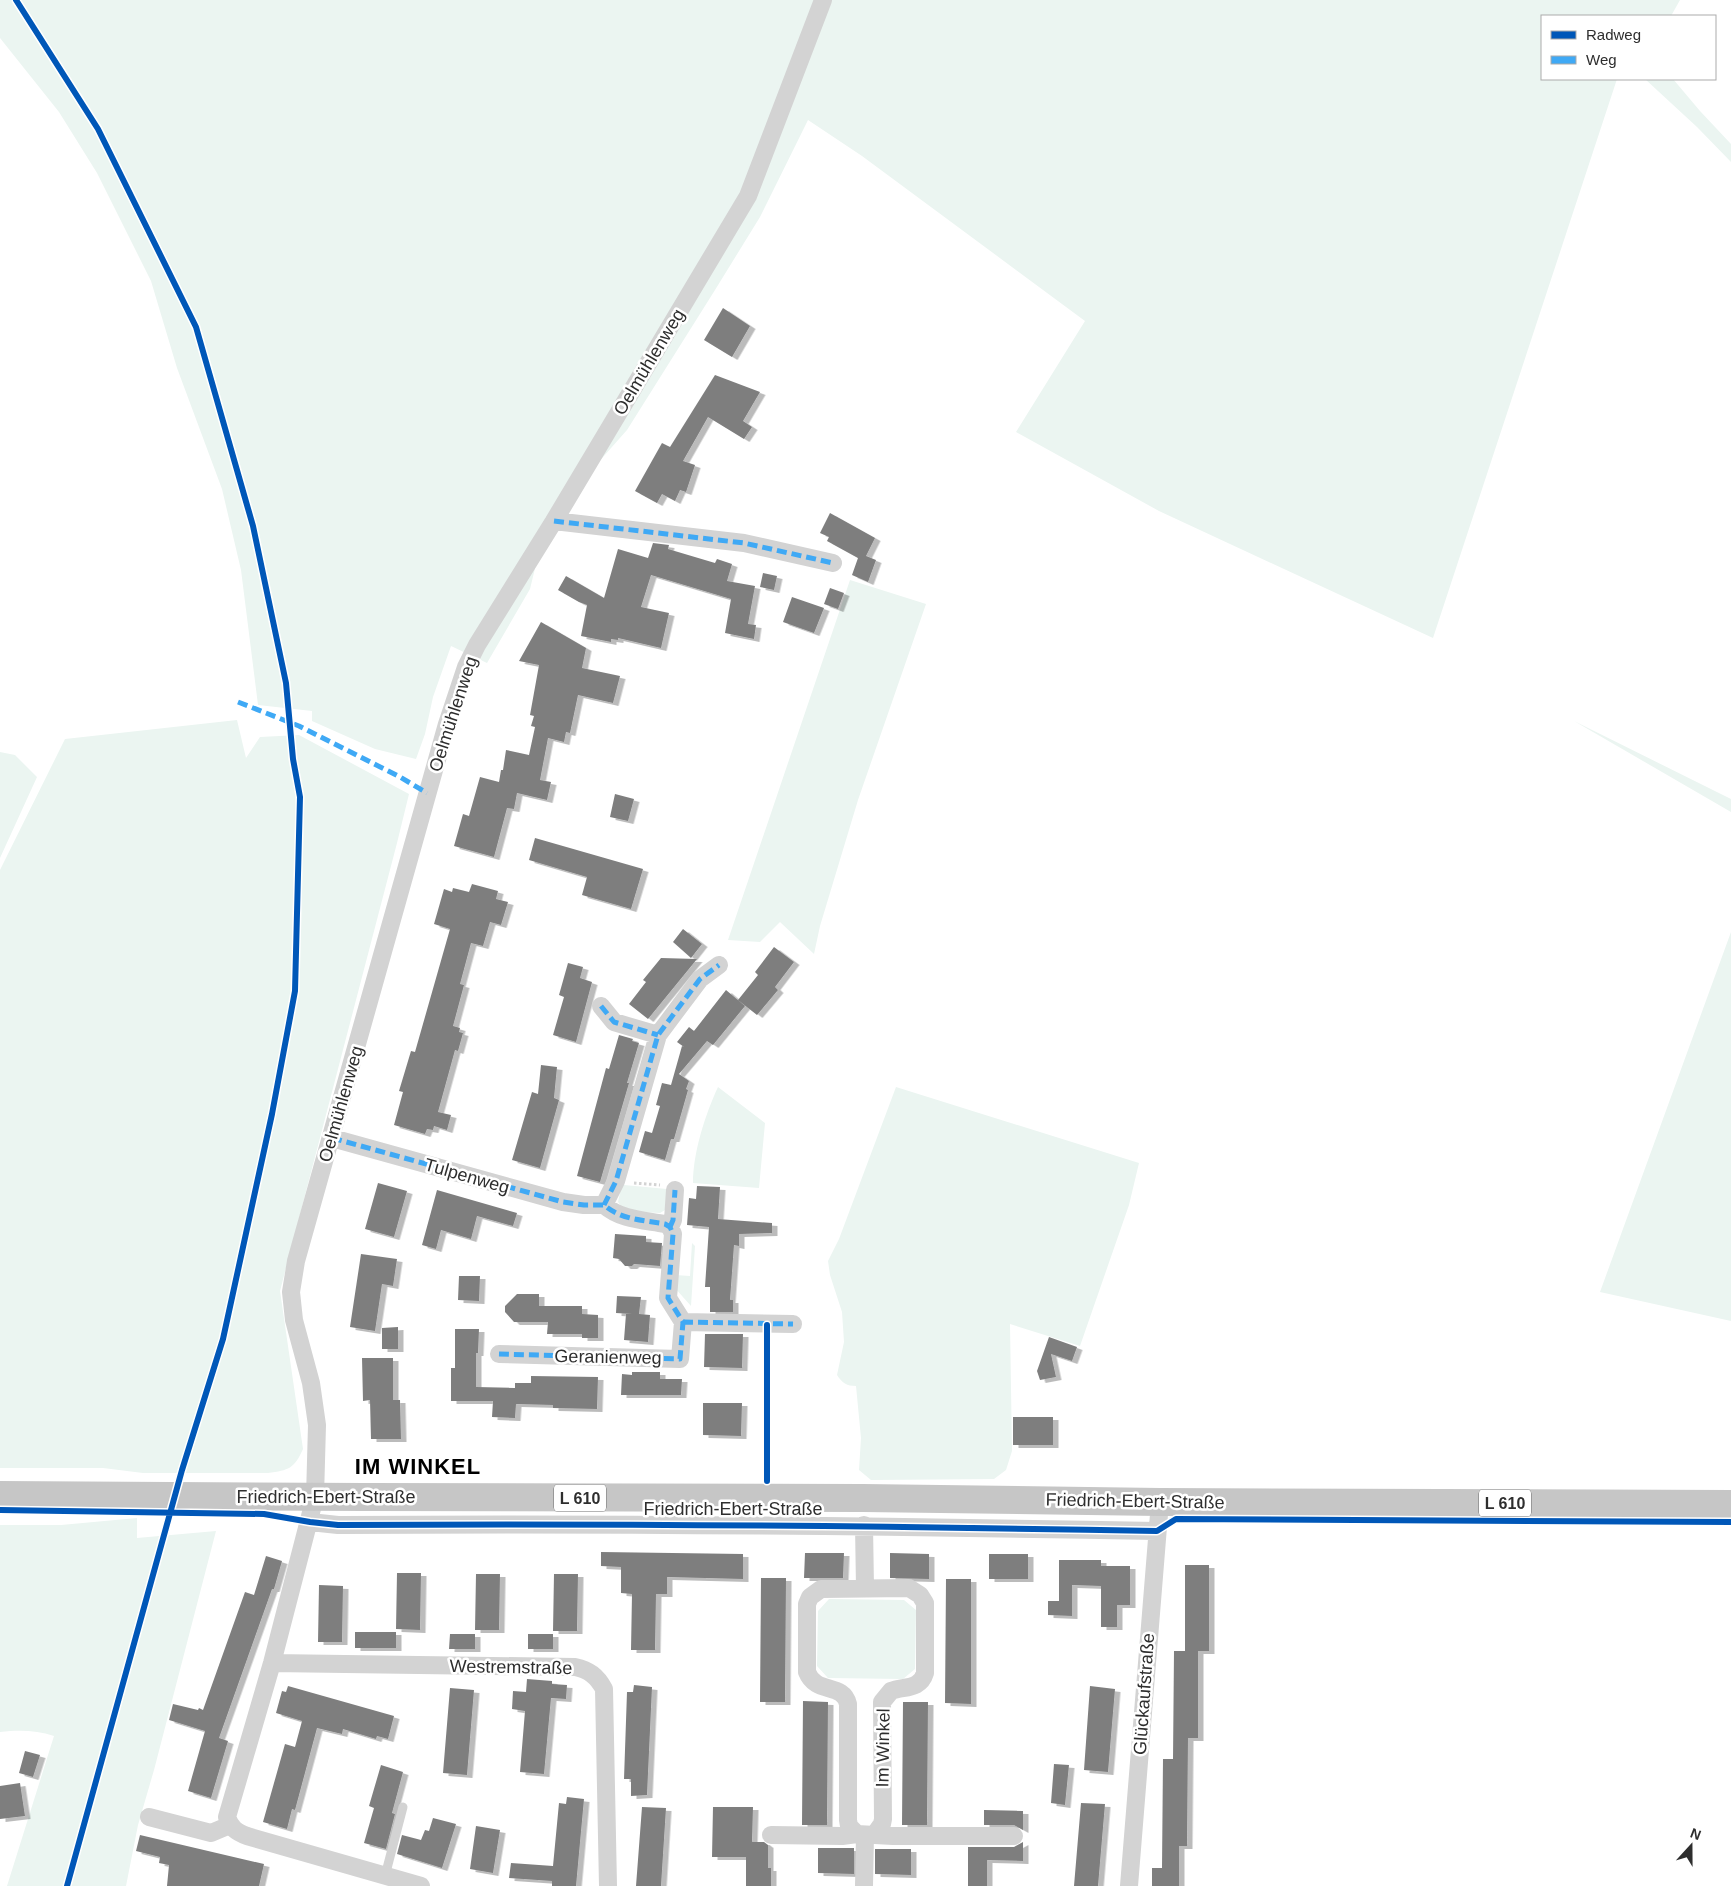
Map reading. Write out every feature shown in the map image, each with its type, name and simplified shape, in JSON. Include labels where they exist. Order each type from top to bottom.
[{"type":"main road","name":"Friedrich-Ebert-Straße","points":[[0,1495],[313,1510],[863,1498],[1160,1502],[1731,1504]]},
{"type":"street","name":"Oelmühlenweg","points":[[313,1510],[317,1425],[311,1384],[294,1320],[291,1292],[296,1261],[447,724],[466,667],[477,645],[554,521],[748,196],[823,0]]},
{"type":"street","points":[[554,521],[744,543],[833,563]]},
{"type":"street","points":[[604,1205],[616,1181],[658,1035],[700,980],[719,965]]},
{"type":"street","points":[[601,1006],[614,1022],[658,1035]]},
{"type":"street","name":"Tulpenweg","points":[[332,1138],[563,1202],[604,1205],[612,1212],[623,1217],[665,1224],[672,1231]]},
{"type":"street","points":[[675,1190],[668,1298],[683,1322],[793,1324]]},
{"type":"street","name":"Geranienweg","points":[[499,1354],[680,1359],[683,1322]]},
{"type":"street","name":"Glückaufstraße","points":[[1129,1886],[1160,1502]]},
{"type":"street","points":[[313,1510],[272,1663],[227,1817],[230,1826],[236,1832],[247,1836],[421,1886]]},
{"type":"street","name":"Friedrich-Ebert-Straße","points":[[313,1510],[338,1525],[571,1523],[864,1525],[1157,1531]]},
{"type":"street","points":[[864,1525],[865,1588]]},
{"type":"street","name":"Im Winkel","points":[[909,1588],[920,1596],[925,1603],[923,1680],[914,1686],[891,1691],[882,1702],[883,1818],[882,1824],[866,1834],[849,1826],[848,1820],[848,1704],[840,1692],[820,1687],[809,1678],[807,1672],[807,1604],[810,1597],[822,1589],[909,1588]]},
{"type":"street","name":"Westremstraße","points":[[272,1663],[575,1666],[584,1668],[600,1681],[604,1689],[608,1886]]},
{"type":"street","points":[[149,1817],[211,1833],[230,1826]]},
{"type":"street","name":"Im Winkel","points":[[864,1886],[866,1834]]},
{"type":"street","points":[[771,1835],[1014,1836]]},
{"type":"lane","points":[[385,1876],[404,1807]]},
{"type":"path","points":[[616,1181],[671,1186],[675,1190]]},
{"type":"shaded area","points":[[0,0],[1680,0],[1672,15],[1541,15],[1541,80],[1617,80],[1433,638],[1159,511],[1016,432],[1085,321],[862,156],[808,120],[760,217],[715,290],[627,430],[596,465],[539,552],[530,589],[487,663],[451,646],[433,697],[425,734],[416,759],[375,749],[312,721],[312,711],[258,705],[241,570],[222,489],[177,368],[151,281],[97,173],[59,112],[0,38]]},
{"type":"shaded area","points":[[1646,80],[1674,80],[1731,144],[1731,162],[1697,127]]},
{"type":"shaded area","points":[[850,580],[926,604],[858,800],[820,926],[814,954],[780,922],[760,942],[728,940]]},
{"type":"shaded area","points":[[237,720],[246,758],[260,737],[299,735],[409,794],[280,1291],[303,1449],[294,1465],[281,1471],[268,1473],[143,1473],[103,1468],[0,1468],[0,870],[65,739]]},
{"type":"shaded area","points":[[1574,721],[1731,799],[1731,812]]},
{"type":"shaded area","points":[[0,752],[15,755],[37,777],[0,858]]},
{"type":"shaded area","points":[[1731,932],[1731,1321],[1600,1292]]},
{"type":"shaded area","points":[[718,1087],[765,1123],[759,1188],[693,1183],[695,1159],[701,1134]]},
{"type":"shaded area","points":[[896,1087],[1139,1163],[1129,1205],[1080,1346],[1010,1324],[1012,1451],[1006,1470],[994,1479],[871,1480],[859,1470],[861,1438],[856,1386],[845,1384],[837,1375],[844,1342],[842,1312],[830,1275],[828,1261],[839,1239]]},
{"type":"shaded area","points":[[624,1185],[667,1189],[665,1210],[660,1213],[625,1211],[618,1202],[621,1188]]},
{"type":"shaded area","points":[[692,1243],[695,1246],[691,1306],[674,1287],[675,1275],[690,1276]]},
{"type":"shaded area","points":[[137,1518],[137,1538],[216,1531],[138,1825],[126,1886],[7,1886],[54,1736],[27,1731],[0,1732],[0,1525],[61,1525]]},
{"type":"shaded area","points":[[829,1599],[904,1600],[916,1610],[915,1669],[903,1679],[828,1678],[817,1666],[818,1611]]},
{"type":"building","points":[[723,308],[750,326],[732,357],[704,340]]},
{"type":"building","points":[[715,375],[760,392],[743,421],[752,427],[744,439],[708,417],[683,461],[695,465],[686,492],[680,490],[675,501],[662,494],[657,503],[635,491],[662,443],[670,447]]},
{"type":"building","points":[[830,513],[875,538],[866,556],[876,560],[868,582],[852,575],[858,558],[827,541],[829,537],[820,533]]},
{"type":"building","points":[[653,543],[669,545],[668,549],[715,563],[717,559],[732,564],[727,581],[755,586],[748,624],[756,625],[754,639],[725,633],[731,599],[651,575],[641,607],[669,613],[661,648],[618,638],[618,640],[611,639],[611,642],[581,636],[587,605],[558,590],[566,576],[604,598],[618,549],[648,558]]},
{"type":"building","points":[[763,573],[777,576],[774,590],[760,587]]},
{"type":"building","points":[[830,588],[844,593],[838,609],[824,604]]},
{"type":"building","points":[[792,597],[824,608],[814,633],[783,622]]},
{"type":"building","points":[[541,622],[586,648],[582,668],[620,676],[613,703],[578,695],[570,733],[566,732],[564,742],[548,738],[540,780],[551,782],[547,800],[517,793],[514,809],[507,808],[494,857],[454,846],[463,814],[469,816],[480,777],[499,782],[506,750],[529,755],[535,727],[531,726],[534,716],[530,715],[539,665],[519,661]]},
{"type":"building","points":[[615,794],[634,799],[628,821],[610,817]]},
{"type":"building","points":[[535,838],[643,869],[631,909],[582,895],[587,877],[529,860]]},
{"type":"building","points":[[472,884],[498,891],[496,899],[508,902],[501,925],[490,922],[483,946],[471,943],[460,984],[464,985],[453,1026],[460,1028],[459,1032],[463,1033],[458,1051],[455,1050],[438,1112],[451,1115],[447,1130],[434,1126],[433,1130],[427,1129],[425,1134],[394,1125],[403,1092],[399,1091],[411,1051],[415,1052],[450,929],[434,924],[444,889],[452,892],[453,888],[469,892]]},
{"type":"building","points":[[683,929],[702,944],[691,958],[673,942]]},
{"type":"building","points":[[774,947],[794,962],[775,987],[778,990],[757,1015],[738,1000],[758,975],[755,972]]},
{"type":"building","points":[[661,958],[697,959],[648,1019],[629,1004],[646,982],[643,980]]},
{"type":"building","points":[[568,963],[583,967],[580,978],[592,982],[576,1042],[553,1035],[564,997],[559,995]]},
{"type":"building","points":[[726,990],[745,1006],[713,1045],[707,1041],[679,1074],[689,1081],[686,1089],[688,1090],[674,1139],[671,1139],[665,1160],[639,1152],[645,1131],[652,1133],[660,1106],[656,1105],[662,1083],[671,1085],[682,1046],[684,1047],[677,1042],[689,1027],[694,1031]]},
{"type":"building","points":[[619,1035],[639,1043],[600,1182],[577,1176],[606,1068],[609,1069]]},
{"type":"building","points":[[541,1065],[557,1067],[554,1098],[559,1100],[540,1168],[512,1160],[532,1092],[538,1094]]},
{"type":"building","points":[[378,1183],[407,1191],[394,1237],[365,1229]]},
{"type":"building","points":[[697,1186],[720,1187],[718,1219],[772,1223],[772,1233],[739,1234],[739,1246],[734,1245],[730,1300],[733,1300],[733,1312],[710,1312],[710,1287],[705,1287],[709,1227],[687,1225],[689,1198],[696,1199]]},
{"type":"building","points":[[437,1190],[517,1213],[513,1226],[477,1216],[471,1239],[441,1230],[436,1249],[422,1245]]},
{"type":"building","points":[[615,1234],[646,1236],[646,1242],[662,1243],[660,1266],[634,1264],[632,1266],[625,1266],[619,1259],[613,1258]]},
{"type":"building","points":[[361,1254],[397,1259],[393,1286],[382,1284],[375,1331],[350,1327]]},
{"type":"building","points":[[459,1276],[480,1276],[479,1301],[458,1300]]},
{"type":"building","points":[[517,1294],[539,1294],[539,1306],[582,1306],[582,1314],[598,1315],[598,1338],[582,1338],[582,1334],[547,1334],[548,1322],[514,1322],[505,1312],[505,1306]]},
{"type":"building","points":[[617,1296],[641,1297],[639,1314],[650,1315],[648,1342],[624,1340],[626,1314],[632,1314],[616,1313]]},
{"type":"building","points":[[398,1327],[398,1349],[382,1349],[382,1328]]},
{"type":"building","points":[[455,1329],[479,1329],[478,1353],[476,1353],[476,1387],[515,1388],[515,1383],[531,1383],[531,1376],[598,1377],[597,1409],[553,1408],[553,1405],[516,1404],[515,1418],[492,1417],[493,1401],[451,1401],[451,1368],[455,1368]]},
{"type":"building","points":[[705,1334],[743,1334],[742,1368],[704,1367]]},
{"type":"building","points":[[1049,1337],[1077,1347],[1072,1361],[1051,1354],[1056,1377],[1040,1380],[1037,1371]]},
{"type":"building","points":[[362,1358],[393,1358],[393,1400],[400,1400],[401,1439],[371,1439],[370,1400],[363,1401]]},
{"type":"building","points":[[632,1372],[660,1372],[660,1379],[682,1379],[681,1395],[621,1395],[622,1374],[632,1375]]},
{"type":"building","points":[[703,1403],[742,1403],[741,1436],[703,1435]]},
{"type":"building","points":[[1013,1417],[1053,1417],[1053,1445],[1013,1445]]},
{"type":"building","points":[[601,1552],[743,1554],[743,1579],[667,1577],[667,1594],[656,1594],[655,1650],[631,1650],[632,1594],[621,1593],[621,1567],[601,1566]]},
{"type":"building","points":[[805,1553],[844,1553],[843,1578],[804,1578]]},
{"type":"building","points":[[890,1553],[929,1554],[929,1579],[890,1578]]},
{"type":"building","points":[[989,1554],[1028,1554],[1028,1579],[989,1579]]},
{"type":"building","points":[[266,1556],[282,1561],[274,1589],[272,1589],[219,1738],[228,1741],[211,1798],[188,1791],[205,1731],[169,1720],[173,1704],[203,1710],[245,1592],[254,1595]]},
{"type":"building","points":[[1059,1560],[1101,1560],[1101,1566],[1130,1566],[1130,1605],[1117,1605],[1117,1627],[1101,1627],[1101,1586],[1072,1585],[1072,1616],[1048,1615],[1048,1601],[1059,1601]]},
{"type":"building","points":[[1185,1565],[1209,1565],[1209,1651],[1198,1651],[1198,1738],[1188,1738],[1187,1846],[1179,1846],[1179,1886],[1152,1886],[1152,1868],[1162,1868],[1163,1759],[1173,1759],[1174,1651],[1185,1651]]},
{"type":"building","points":[[397,1573],[421,1573],[420,1630],[396,1629]]},
{"type":"building","points":[[476,1574],[500,1574],[499,1630],[475,1630]]},
{"type":"building","points":[[554,1574],[578,1574],[577,1631],[553,1631]]},
{"type":"building","points":[[761,1578],[786,1578],[785,1702],[760,1702]]},
{"type":"building","points":[[946,1579],[971,1579],[971,1704],[945,1703]]},
{"type":"building","points":[[319,1585],[343,1586],[342,1642],[318,1642]]},
{"type":"building","points":[[355,1632],[396,1632],[396,1648],[355,1648]]},
{"type":"building","points":[[450,1634],[475,1634],[475,1649],[449,1649]]},
{"type":"building","points":[[528,1634],[553,1634],[553,1649],[528,1649]]},
{"type":"building","points":[[527,1679],[552,1681],[552,1684],[567,1685],[566,1699],[551,1698],[544,1774],[520,1772],[525,1711],[512,1709],[513,1691],[526,1692]]},
{"type":"building","points":[[634,1685],[652,1687],[647,1795],[631,1796],[631,1779],[624,1779],[627,1692],[633,1692]]},
{"type":"building","points":[[288,1686],[394,1716],[388,1739],[377,1736],[376,1739],[343,1729],[342,1734],[317,1728],[295,1810],[292,1809],[287,1829],[263,1822],[285,1744],[295,1747],[302,1721],[276,1713],[282,1691],[286,1692]]},
{"type":"building","points":[[1090,1686],[1115,1689],[1108,1772],[1084,1770]]},
{"type":"building","points":[[450,1688],[474,1690],[467,1775],[443,1773]]},
{"type":"building","points":[[803,1701],[828,1702],[827,1825],[802,1825]]},
{"type":"building","points":[[903,1702],[928,1702],[927,1825],[902,1825]]},
{"type":"building","points":[[25,1751],[40,1755],[33,1777],[19,1773]]},
{"type":"building","points":[[1054,1764],[1069,1765],[1065,1805],[1051,1803]]},
{"type":"building","points":[[381,1765],[403,1772],[392,1813],[395,1814],[386,1849],[364,1843],[374,1808],[369,1806]]},
{"type":"building","points":[[20,1783],[25,1816],[0,1819],[0,1786]]},
{"type":"building","points":[[567,1797],[584,1799],[576,1886],[552,1886],[552,1881],[509,1878],[511,1863],[553,1866],[559,1803],[566,1804]]},
{"type":"building","points":[[1081,1803],[1105,1804],[1098,1886],[1074,1886]]},
{"type":"building","points":[[642,1807],[666,1808],[661,1886],[636,1886]]},
{"type":"building","points":[[713,1807],[753,1807],[752,1842],[764,1842],[768,1845],[768,1868],[771,1868],[771,1886],[746,1886],[746,1857],[712,1857]]},
{"type":"building","points":[[984,1810],[1023,1811],[1023,1830],[1014,1825],[984,1825]]},
{"type":"building","points":[[433,1818],[456,1824],[442,1868],[397,1854],[402,1835],[421,1840],[425,1830],[429,1831]]},
{"type":"building","points":[[476,1826],[500,1830],[493,1873],[470,1869]]},
{"type":"building","points":[[140,1835],[264,1864],[259,1886],[167,1886],[169,1865],[159,1863],[160,1857],[136,1851]]},
{"type":"building","points":[[1023,1842],[1023,1861],[987,1860],[987,1886],[968,1886],[968,1847],[1014,1847]]},
{"type":"building","points":[[818,1848],[854,1848],[854,1874],[818,1873]]},
{"type":"building","points":[[875,1849],[911,1849],[911,1875],[875,1874]]},
{"type":"marked path","points":[[554,521],[744,543],[833,563]]},
{"type":"marked path","points":[[238,702],[299,726],[400,777],[427,793]]},
{"type":"marked path","points":[[604,1205],[616,1181],[658,1035],[700,979],[719,965]]},
{"type":"marked path","points":[[601,1006],[614,1022],[658,1035]]},
{"type":"marked path","points":[[332,1138],[563,1202],[604,1205],[625,1217],[665,1224],[670,1227],[673,1234],[668,1298],[683,1322],[680,1359],[499,1354]]},
{"type":"marked path","points":[[670,1227],[673,1220],[675,1190]]},
{"type":"marked path","points":[[683,1322],[793,1324]]},
{"type":"cycle path","points":[[16,0],[98,129],[196,327],[253,526],[286,683],[293,759],[300,797],[295,991],[272,1114],[223,1339],[182,1470],[67,1886]]},
{"type":"cycle path","points":[[767,1325],[767,1481]]},
{"type":"cycle path","points":[[0,1510],[264,1514],[338,1525],[748,1525],[1157,1531],[1176,1519],[1731,1522]]},
{"type":"district","name":"IM WINKEL","points":[[418,1466]]}]
